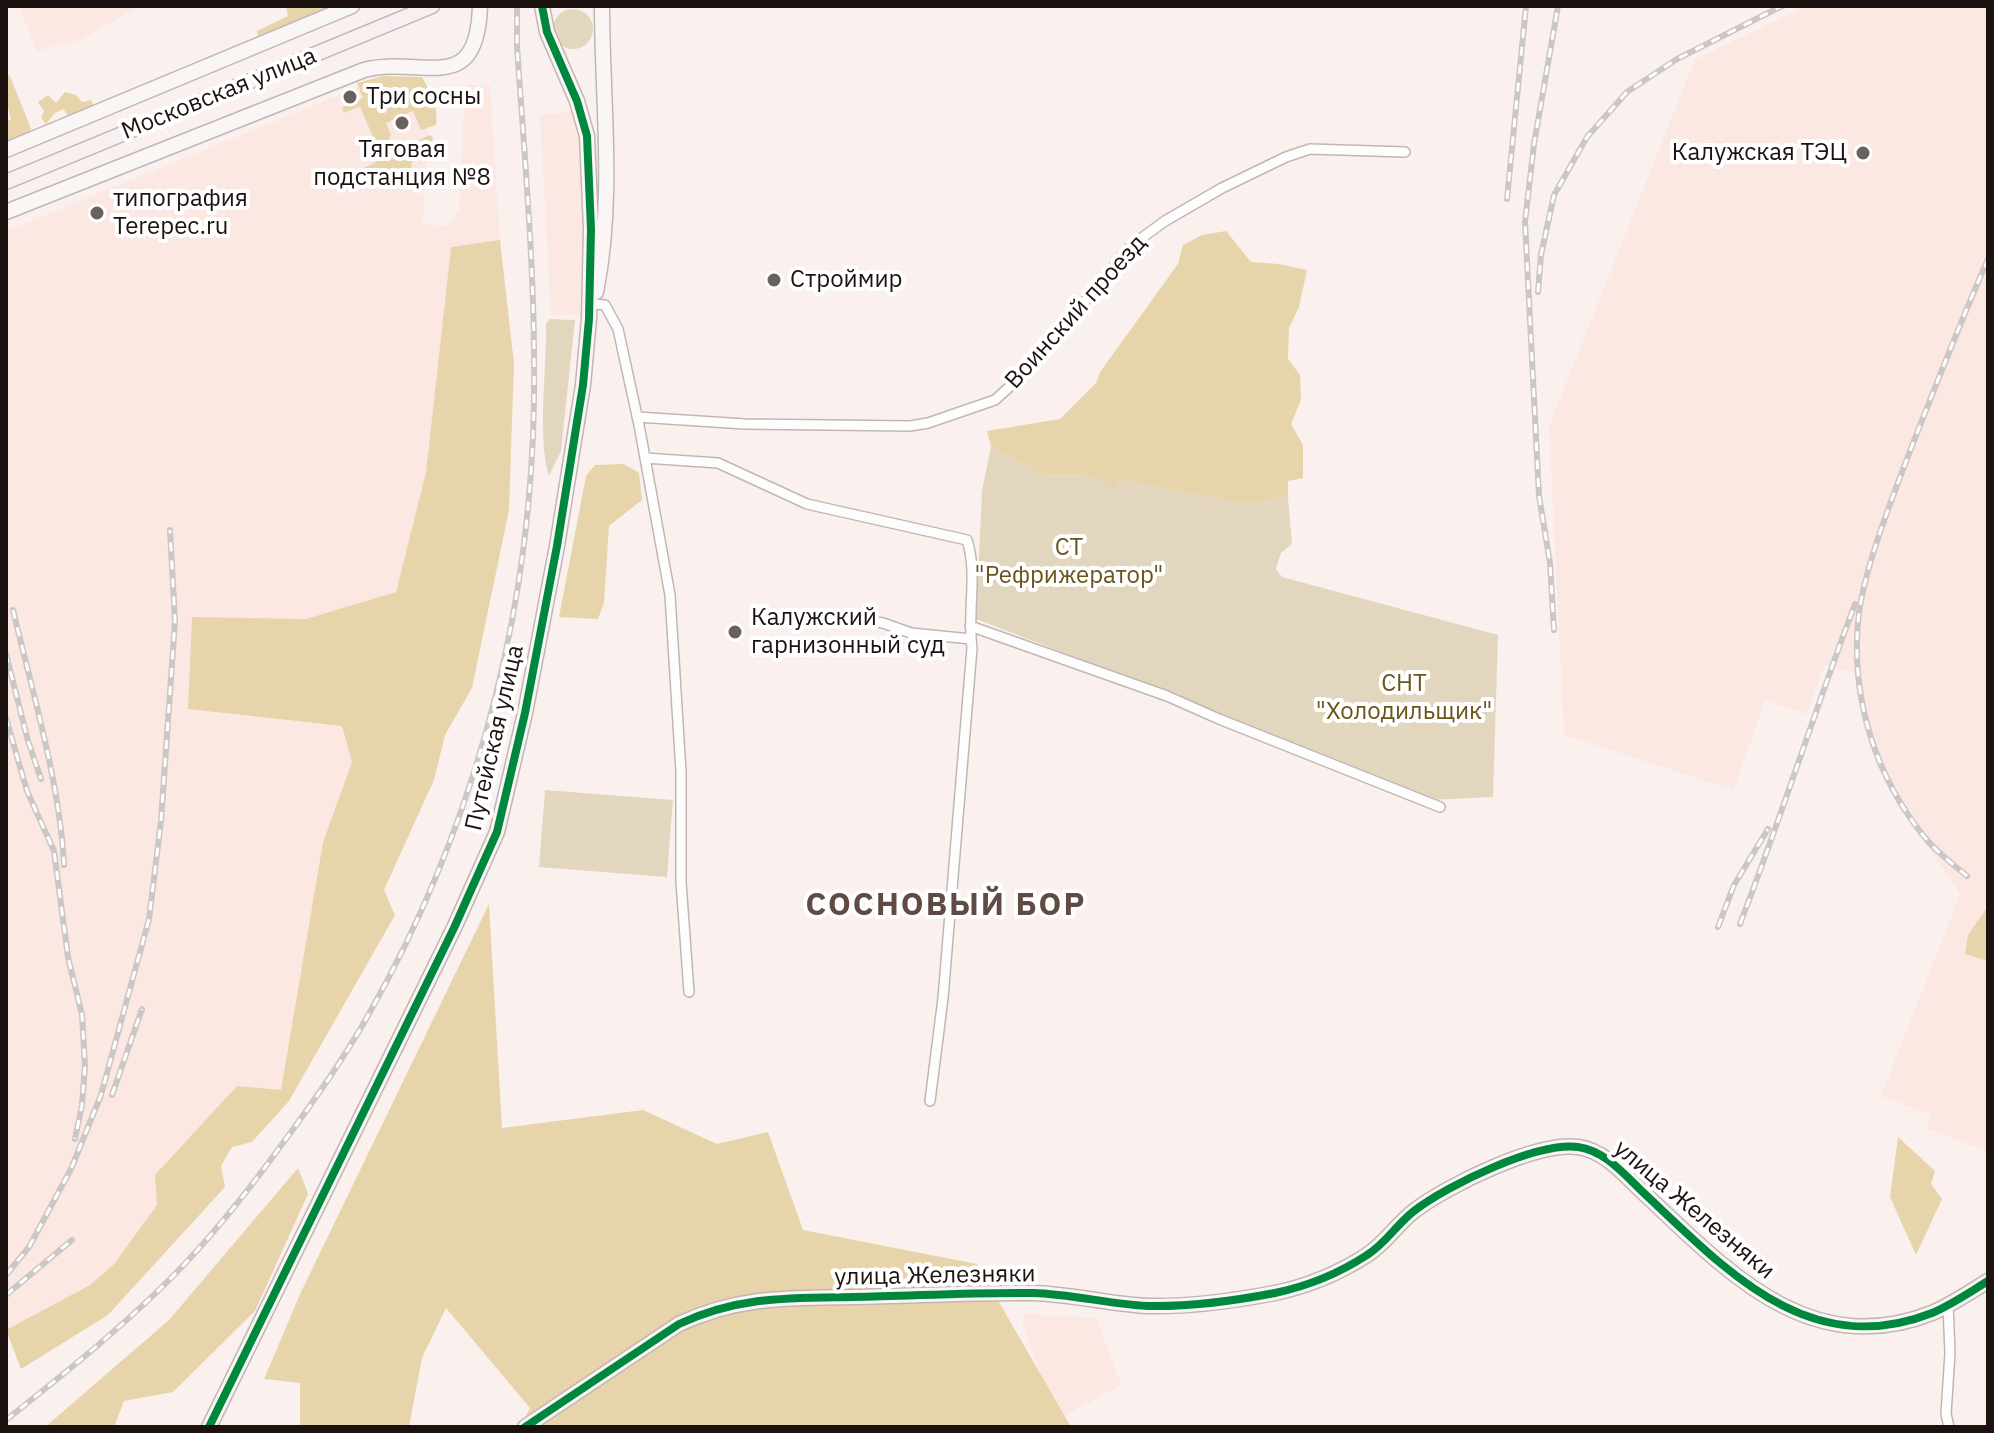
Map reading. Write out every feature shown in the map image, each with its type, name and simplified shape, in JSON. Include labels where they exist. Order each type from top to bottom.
[{"type":"main road","name":"Московская улица","points":[[6,182],[432,6]]},
{"type":"street","points":[[6,150],[352,6]]},
{"type":"street","points":[[6,212],[364,70],[396,65],[450,67],[469,54],[475,44],[479,32],[480,6]]},
{"type":"street","name":"Путейская улица","points":[[209,1427],[454,928],[497,832],[525,713],[557,546],[583,385],[589,319],[591,229],[587,136],[577,101],[547,32],[542,6]]},
{"type":"street","name":"Путейская улица","points":[[589,319],[605,234],[602,6]]},
{"type":"street","name":"Воинский проезд","points":[[637,417],[745,424],[910,426],[995,400],[1027,371],[1132,245],[1165,221],[1222,188],[1286,157],[1310,149],[1405,152]]},
{"type":"street","points":[[594,304],[605,305],[618,329],[670,595],[681,772],[681,882],[689,992]]},
{"type":"street","points":[[645,458],[718,463],[807,504],[967,540],[972,557],[971,639],[943,998],[930,1101]]},
{"type":"street","points":[[835,616],[883,623],[911,633],[971,639]]},
{"type":"street","points":[[970,626],[1167,696],[1440,807]]},
{"type":"street","name":"улица Железняки","points":[[525,1427],[679,1324],[734,1304],[758,1299],[1034,1293],[1144,1306],[1182,1305],[1263,1295],[1318,1282],[1370,1254],[1414,1211],[1447,1192],[1513,1160],[1561,1147],[1581,1147],[1606,1158],[1721,1266],[1761,1296],[1806,1317],[1848,1326],[1885,1324],[1919,1317],[1988,1281]]},
{"type":"street","points":[[1948,1304],[1950,1353],[1946,1414],[1949,1427]]},
{"type":"street","points":[[221,1402],[221,1427]]},
{"type":"shaded area","points":[[19,6],[137,8],[80,40],[36,51]]},
{"type":"shaded area","points":[[286,6],[337,6],[258,37],[257,31],[288,16]]},
{"type":"shaded area","points":[[1807,6],[1988,6],[1988,1152],[1926,1128],[1931,1115],[1881,1096],[1960,894],[1896,802],[1878,769],[1864,729],[1854,673],[1825,665],[1807,714],[1765,701],[1734,790],[1564,735],[1549,426],[1695,59]]},
{"type":"shaded area","points":[[6,74],[10,76],[31,129],[24,138],[15,137],[6,143],[6,121],[11,120],[6,99]]},
{"type":"shaded area","points":[[383,76],[422,77],[435,106],[436,125],[421,130],[413,111],[386,123],[391,135],[386,149],[389,157],[429,135],[433,137],[431,151],[413,155],[411,168],[364,179],[364,168],[382,159],[360,106],[344,113],[342,108],[363,98],[357,83]]},
{"type":"shaded area","points":[[373,81],[428,119],[423,224],[447,226],[459,209],[465,85],[490,85],[500,240],[451,248],[426,472],[396,592],[306,619],[192,617],[188,709],[342,726],[352,762],[323,842],[281,1091],[157,1205],[114,1264],[90,1285],[6,1330],[6,231]]},
{"type":"shaded area","points":[[65,92],[76,95],[82,102],[91,100],[94,107],[80,116],[68,115],[63,109],[46,124],[41,118],[44,111],[38,102],[48,95],[56,103]]},
{"type":"shaded area","points":[[576,111],[583,146],[586,229],[583,315],[551,315],[540,115]]},
{"type":"shaded area","points":[[1226,231],[1251,262],[1307,270],[1299,307],[1289,328],[1288,359],[1300,375],[1301,400],[1291,424],[1303,445],[1303,478],[1288,481],[1288,498],[1246,504],[1118,480],[1117,489],[1092,476],[1041,475],[991,446],[987,431],[1060,419],[1096,383],[1100,372],[1178,264],[1183,245],[1202,235]]},
{"type":"shaded area","points":[[500,240],[514,364],[509,510],[472,688],[445,735],[434,780],[384,890],[395,915],[289,1101],[252,1142],[232,1147],[221,1166],[225,1187],[108,1315],[21,1369],[6,1330],[90,1285],[114,1264],[157,1205],[155,1175],[237,1086],[281,1090],[323,842],[352,762],[342,726],[188,709],[192,617],[306,619],[396,592],[426,472],[451,247]]},
{"type":"shaded area","points":[[624,464],[639,473],[642,500],[609,526],[604,603],[598,619],[559,617],[586,476],[595,465]]},
{"type":"shaded area","points":[[489,904],[502,1128],[643,1110],[717,1144],[768,1132],[803,1230],[977,1264],[1071,1427],[520,1427],[530,1408],[446,1308],[422,1358],[409,1427],[300,1427],[300,1383],[264,1379],[301,1292]]},
{"type":"shaded area","points":[[1988,906],[1988,961],[1965,954],[1968,935]]},
{"type":"shaded area","points":[[1898,1137],[1935,1171],[1931,1184],[1942,1199],[1916,1255],[1890,1197]]},
{"type":"shaded area","points":[[298,1168],[308,1194],[255,1311],[173,1392],[124,1401],[114,1427],[45,1427],[169,1320]]},
{"type":"shaded area","points":[[1024,1314],[1096,1318],[1122,1385],[1058,1419],[1023,1327]]},
{"type":"green space","points":[[573,9],[587,15],[593,29],[587,43],[573,49],[559,43],[553,29],[559,15]]},
{"type":"green space","points":[[550,319],[575,320],[561,451],[549,476],[543,422],[546,323]]},
{"type":"green space","name":"СНТ \"Холодильщик\"","points":[[991,446],[1041,475],[1092,476],[1116,488],[1118,480],[1246,504],[1288,498],[1292,544],[1281,553],[1276,569],[1282,577],[1498,635],[1493,797],[1429,800],[1197,704],[976,619],[982,491]]},
{"type":"green space","points":[[545,790],[673,800],[667,877],[539,867]]},
{"type":"railway","points":[[6,1420],[156,1293],[217,1228],[268,1163],[327,1081],[370,1012],[405,945],[463,806],[486,733],[504,660],[528,510],[533,435],[533,289],[517,6]]},
{"type":"railway","points":[[1507,199],[1526,6]]},
{"type":"railway","points":[[1554,630],[1550,563],[1539,496],[1525,222],[1534,144],[1558,6]]},
{"type":"railway","points":[[1538,292],[1541,255],[1554,195],[1587,137],[1627,92],[1677,59],[1782,6]]},
{"type":"railway","points":[[1967,876],[1927,840],[1893,790],[1880,762],[1862,704],[1857,643],[1862,594],[1880,531],[1988,259]]},
{"type":"railway","points":[[6,1275],[29,1247],[71,1169],[101,1095],[149,919],[161,821],[175,621],[170,530]]},
{"type":"railway","points":[[1740,924],[1855,604]]},
{"type":"railway","points":[[13,610],[51,770],[64,865]]},
{"type":"railway","points":[[6,654],[41,779]]},
{"type":"railway","points":[[6,718],[27,791],[54,851],[68,957],[82,1015],[85,1066],[75,1139]]},
{"type":"railway","points":[[1718,927],[1734,885],[1768,829]]},
{"type":"railway","points":[[112,1095],[142,1009]]},
{"type":"railway","points":[[6,1295],[72,1240]]},
{"type":"cycle path","points":[[209,1427],[454,928],[497,832],[525,713],[557,546],[583,385],[589,319],[591,229],[587,136],[577,101],[547,32],[542,6]]},
{"type":"cycle path","points":[[525,1427],[679,1324],[744,1303],[808,1298],[1011,1293],[1163,1306],[1227,1301],[1287,1290],[1334,1274],[1356,1262],[1380,1245],[1414,1211],[1448,1189],[1493,1167],[1560,1147],[1578,1147],[1607,1160],[1741,1279],[1774,1301],[1810,1317],[1847,1326],[1888,1325],[1932,1313],[1988,1281]]},
{"type":"place","name":"Три сосны","points":[[350,97]]},
{"type":"place","name":"Тяговая подстанция №8","points":[[402,123]]},
{"type":"place","name":"Калужская ТЭЦ","points":[[1863,153]]},
{"type":"place","name":"типография Terepec.ru","points":[[97,213]]},
{"type":"place","name":"Строймир","points":[[774,280]]},
{"type":"place","name":"Калужский гарнизонный суд","points":[[735,632]]},
{"type":"district","name":"СОСНОВЫЙ БОР","points":[[946,906]]},
{"type":"park label","name":"СТ \"Рефрижератор\"","points":[[1069,562]]}]
